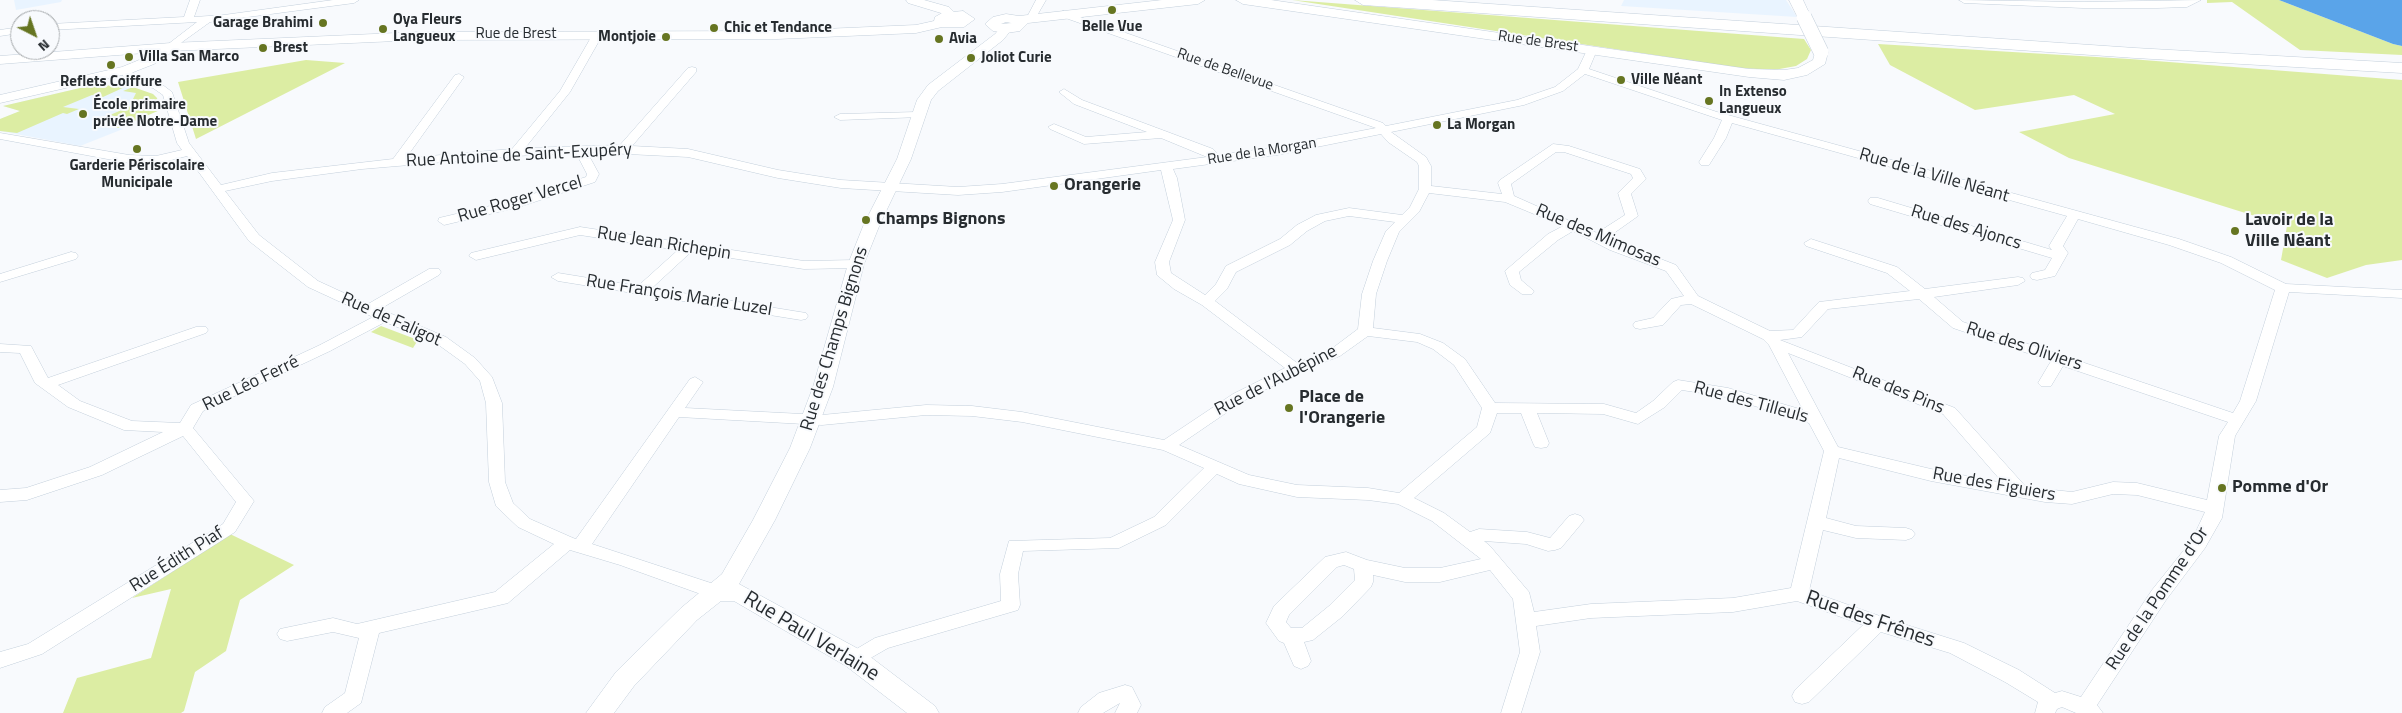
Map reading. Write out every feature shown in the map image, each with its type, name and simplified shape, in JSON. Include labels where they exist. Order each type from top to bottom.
[{"type":"highway","points":[[1363,0],[2302,63],[2402,68]]},
{"type":"highway","points":[[1431,0],[2125,47],[2402,63]]},
{"type":"highway","points":[[2302,63],[2402,73]]},
{"type":"main road","points":[[997,25],[1018,26],[1025,18],[1198,0]]},
{"type":"main road","name":"Rue de Brest","points":[[1243,0],[1750,73],[1784,75],[1802,72],[1820,61],[1821,52],[1796,0]]},
{"type":"main road","name":"Rue de Brest","points":[[0,60],[171,47],[419,36],[598,34],[778,35],[901,30],[947,19],[954,25],[967,20],[997,25]]},
{"type":"street","points":[[188,20],[195,0]]},
{"type":"street","points":[[60,26],[252,15],[354,0]]},
{"type":"street","points":[[912,0],[945,10],[947,19]]},
{"type":"street","points":[[1025,18],[1040,0]]},
{"type":"street","points":[[1964,0],[2083,5],[2194,1]]},
{"type":"street","name":"Rue de Bellevue","points":[[1063,14],[1343,111],[1378,125],[1386,131]]},
{"type":"street","points":[[0,99],[126,70],[149,61],[171,47],[207,19]]},
{"type":"street","name":"Rue des Champs Bignons","points":[[716,592],[730,580],[764,520],[800,448],[823,387],[856,264],[872,224],[899,188],[904,160],[926,95],[999,37],[997,25]]},
{"type":"street","points":[[516,152],[565,92],[598,34]]},
{"type":"street","name":"Rue de la Morgan","points":[[899,188],[958,191],[1002,188],[1216,160],[1386,131],[1486,111],[1540,97],[1560,89],[1583,70],[1592,50]]},
{"type":"street","name":"Rue de Faligot","points":[[126,70],[128,76],[156,85],[168,94],[178,131],[190,152],[219,188],[227,204],[254,238],[313,284],[383,317],[441,340],[470,361],[487,380],[494,403],[497,482],[505,506],[524,523],[574,545],[626,560],[716,592]]},
{"type":"street","points":[[623,149],[692,70]]},
{"type":"street","name":"Rue de la Ville Néant","points":[[1583,70],[1728,119],[2194,249],[2228,268],[2283,291]]},
{"type":"street","points":[[397,162],[459,77]]},
{"type":"street","points":[[1064,92],[1078,102],[1211,154],[1216,160]]},
{"type":"street","points":[[840,117],[918,115]]},
{"type":"street","points":[[1705,162],[1720,138],[1728,119]]},
{"type":"street","points":[[1054,127],[1084,141],[1164,135]]},
{"type":"street","points":[[1386,131],[1392,140],[1422,160],[1425,166],[1425,189],[1415,209],[1393,231],[1380,261],[1369,294],[1365,330],[1420,338],[1438,346],[1460,362],[1490,408],[1484,429],[1402,499]]},
{"type":"street","points":[[0,136],[129,159],[156,160],[190,152]]},
{"type":"street","points":[[1507,198],[1509,195],[1504,184],[1553,148],[1565,148],[1636,172],[1640,179],[1624,193],[1632,216],[1599,238]]},
{"type":"street","name":"Rue Roger Vercel","points":[[444,221],[515,204],[591,179],[593,174],[582,157],[581,149]]},
{"type":"street","name":"Rue Antoine de Saint-Exupéry","points":[[219,188],[316,171],[397,162],[516,152],[623,149],[688,153],[807,180],[899,188]]},
{"type":"street","points":[[1166,167],[1171,178],[1179,220],[1162,262],[1164,275],[1207,302],[1295,369]]},
{"type":"street","name":"Rue des Mimosas","points":[[1425,189],[1507,198],[1573,226],[1615,247],[1671,268],[1693,300],[1772,339]]},
{"type":"street","name":"Rue des Ajoncs","points":[[1874,201],[2059,256]]},
{"type":"street","points":[[1207,302],[1222,286],[1230,269],[1285,242],[1302,228],[1321,218],[1350,212],[1404,219]]},
{"type":"street","points":[[2036,276],[2050,273],[2061,253],[2056,246],[2074,215]]},
{"type":"street","points":[[1527,291],[1516,282],[1512,271],[1553,237],[1573,226]]},
{"type":"street","name":"Rue Jean Richepin","points":[[476,256],[580,230],[804,265],[856,264]]},
{"type":"street","name":"Rue des Oliviers","points":[[1811,243],[1892,270],[1958,325],[2236,419]]},
{"type":"street","points":[[641,290],[688,248]]},
{"type":"street","points":[[0,278],[71,256]]},
{"type":"street","points":[[368,310],[434,272]]},
{"type":"street","name":"Rue François Marie Luzel","points":[[558,277],[801,316]]},
{"type":"street","points":[[1798,594],[1803,582],[1832,452],[1817,420],[1772,339],[1797,334],[1824,305],[2018,281]]},
{"type":"street","points":[[2283,291],[2402,294]]},
{"type":"street","name":"Rue de la Pomme d'Or","points":[[2090,710],[2159,595],[2198,544],[2213,518],[2227,436],[2248,401],[2283,291]]},
{"type":"street","points":[[1640,326],[1658,322],[1676,302],[1693,300]]},
{"type":"street","name":"Rue Léo Ferré","points":[[0,348],[26,349],[40,380],[74,404],[130,426],[185,428],[197,408],[325,348],[383,317]]},
{"type":"street","points":[[46,384],[201,330]]},
{"type":"street","name":"Rue de l'Aubépine","points":[[1167,446],[1238,397],[1295,369],[1335,353],[1365,330]]},
{"type":"street","name":"Rue des Pins","points":[[1772,339],[1949,411],[2021,492]]},
{"type":"street","points":[[2046,383],[2060,358]]},
{"type":"street","points":[[288,634],[333,625],[357,631],[501,598],[574,545],[674,412],[694,382]]},
{"type":"street","name":"Rue des Tilleuls","points":[[1490,408],[1604,409],[1638,419],[1659,404],[1678,385],[1728,393],[1817,420]]},
{"type":"street","points":[[1527,409],[1541,443]]},
{"type":"street","points":[[674,412],[822,420],[926,410],[972,411],[1022,416],[1167,446],[1245,480],[1298,491],[1368,494],[1402,499],[1438,518],[1484,551],[1522,597],[1530,652],[1511,713]]},
{"type":"street","points":[[0,496],[28,494],[96,471],[185,428]]},
{"type":"street","name":"Rue Édith Piaf","points":[[0,660],[35,649],[229,528],[245,501],[185,428]]},
{"type":"street","name":"Rue des Figuiers","points":[[1832,452],[1931,475],[2021,492],[2072,498],[2114,488],[2138,489],[2214,508]]},
{"type":"street","points":[[855,659],[882,643],[1011,605],[1009,574],[1016,546],[1113,544],[1160,521],[1214,468]]},
{"type":"street","points":[[1468,540],[1480,534],[1527,538],[1548,546],[1555,544],[1575,520]]},
{"type":"street","points":[[1816,522],[1856,532],[1906,534]]},
{"type":"street","points":[[1363,566],[1364,582],[1336,612],[1306,635],[1286,636],[1276,622],[1281,611],[1313,577],[1331,562],[1346,558],[1363,566],[1405,575],[1440,575],[1494,563]]},
{"type":"street","points":[[599,713],[625,679],[689,614],[716,592]]},
{"type":"street","name":"Rue Paul Verlaine","points":[[716,592],[738,592],[855,659],[926,713]]},
{"type":"street","name":"Rue des Frênes","points":[[1526,620],[1591,611],[1733,605],[1798,594],[1878,624],[1956,648],[2012,676],[2049,707]]},
{"type":"street","points":[[1802,696],[1878,624]]},
{"type":"street","points":[[332,713],[354,697],[371,627]]},
{"type":"street","points":[[1292,637],[1301,661]]},
{"type":"street","points":[[1088,713],[1106,699],[1125,693],[1131,704],[1125,713]]},
{"type":"street","points":[[2049,707],[2072,701],[2090,710]]},
{"type":"shaded area","points":[[14,0],[62,0],[61,2],[16,10]]},
{"type":"shaded area","points":[[1624,0],[1786,0],[1797,17],[1621,6]]},
{"type":"shaded area","name":"École primaire privée Notre-Dame","points":[[93,85],[127,86],[153,94],[157,98],[160,110],[119,128],[123,129],[80,146],[0,131],[0,119],[20,111],[3,106]]},
{"type":"green space","points":[[1292,0],[1804,39],[1811,50],[1807,59],[1796,66],[1774,70],[1739,68]]},
{"type":"green space","points":[[2207,0],[2279,0],[2402,46],[2402,55],[2300,50],[2232,2],[2207,3]]},
{"type":"green space","points":[[1878,44],[2130,59],[2402,80],[2402,260],[2366,265],[2327,278],[2281,260],[2287,226],[2069,158],[2019,132],[2115,114],[2074,95],[1975,110],[1890,65]]},
{"type":"green space","points":[[306,60],[345,63],[196,139],[178,82]]},
{"type":"green space","points":[[93,85],[127,86],[103,97],[92,95],[63,107],[79,109],[67,114],[63,113],[17,133],[0,131],[0,119],[20,111],[3,106]]},
{"type":"green space","points":[[133,87],[153,94],[157,98],[160,110],[118,128],[102,125],[119,117],[110,115],[138,103],[132,101],[136,93],[123,91]]},
{"type":"green space","points":[[381,326],[418,340],[413,348],[371,332]]},
{"type":"green space","points":[[230,534],[294,565],[240,600],[226,651],[195,672],[184,711],[181,713],[63,713],[77,678],[151,658],[171,589],[132,598]]},
{"type":"water","points":[[2279,0],[2402,0],[2402,46],[2393,44]]},
{"type":"place","name":"Belle Vue","points":[[1112,10]]},
{"type":"place","name":"Garage Brahimi","points":[[323,23]]},
{"type":"place","name":"Chic et Tendance","points":[[714,28]]},
{"type":"place","name":"Oya Fleurs Langueux","points":[[383,29]]},
{"type":"place","name":"Montjoie","points":[[666,37]]},
{"type":"place","name":"Avia","points":[[939,39]]},
{"type":"place","name":"Brest","points":[[263,48]]},
{"type":"place","name":"Villa San Marco","points":[[129,57]]},
{"type":"place","name":"Joliot Curie","points":[[971,58]]},
{"type":"place","name":"Reflets Coiffure","points":[[111,65]]},
{"type":"place","name":"Ville Néant","points":[[1621,80]]},
{"type":"place","name":"In Extenso Langueux","points":[[1709,101]]},
{"type":"place","name":"École primaire privée Notre-Dame","points":[[83,114]]},
{"type":"place","name":"La Morgan","points":[[1437,125]]},
{"type":"place","name":"Garderie Périscolaire Municipale","points":[[137,149]]},
{"type":"place","name":"Orangerie","points":[[1054,186]]},
{"type":"place","name":"Champs Bignons","points":[[866,220]]},
{"type":"place","name":"Lavoir de la Ville Néant","points":[[2235,231]]},
{"type":"place","name":"Place de l'Orangerie","points":[[1289,408]]},
{"type":"place","name":"Pomme d'Or","points":[[2222,488]]}]
